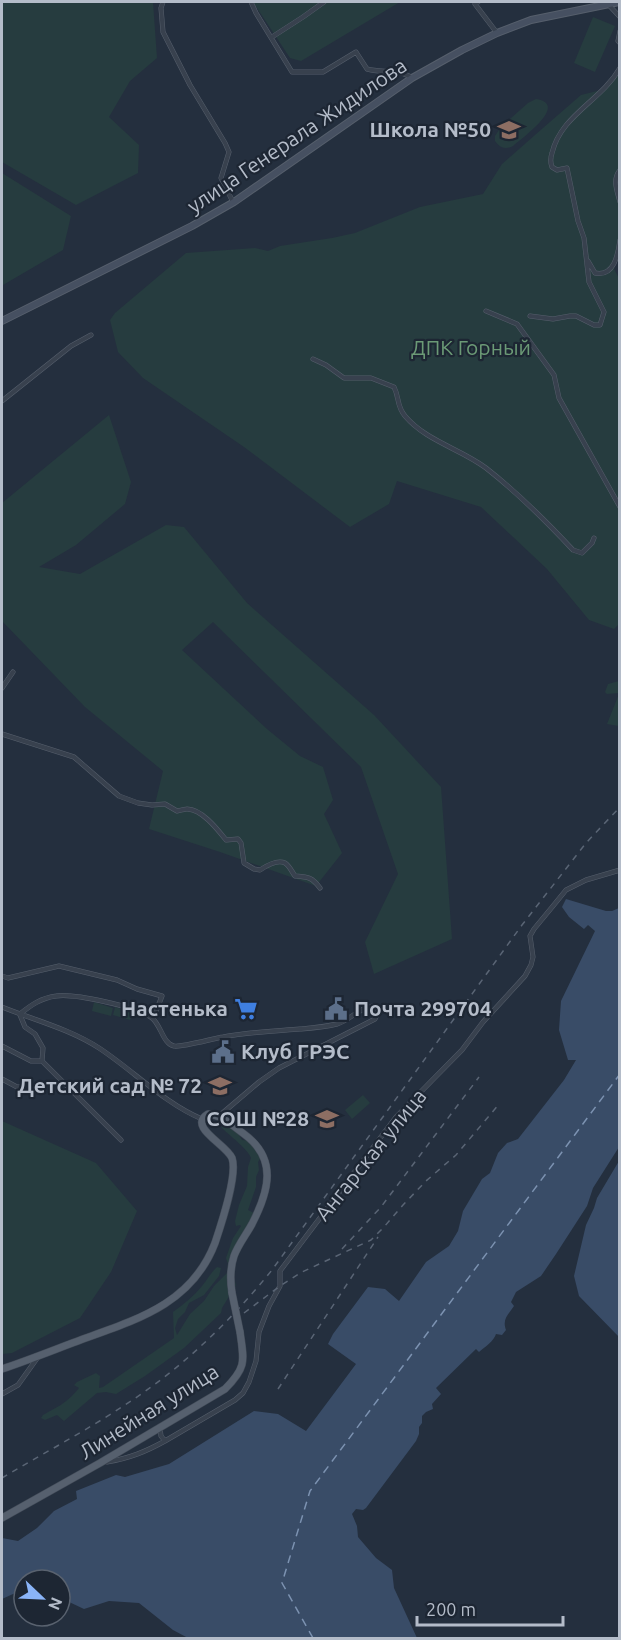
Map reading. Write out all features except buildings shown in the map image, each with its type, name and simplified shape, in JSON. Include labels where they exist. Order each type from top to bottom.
[{"type":"main road","name":"улица Генерала Жидилова","points":[[2,321],[182,231],[234,202],[412,78],[462,50],[531,20],[619,2]]},
{"type":"main road","points":[[2,1370],[134,1321],[173,1299],[195,1278],[202,1269],[218,1235],[232,1179],[231,1158],[201,1124],[202,1119],[208,1114],[219,1117]]},
{"type":"main road","name":"Линейная улица","points":[[2,1518],[216,1394],[240,1372],[243,1359],[231,1281],[234,1258],[262,1202],[267,1177],[260,1150],[251,1139],[219,1117]]},
{"type":"street","points":[[163,2],[161,8],[163,32],[190,85],[229,152],[221,178],[234,202]]},
{"type":"street","points":[[251,2],[292,72],[323,72],[356,52],[367,69],[406,74],[412,78]]},
{"type":"street","points":[[272,37],[324,2]]},
{"type":"street","points":[[478,2],[475,4],[497,33]]},
{"type":"street","points":[[607,3],[620,17]]},
{"type":"street","points":[[620,31],[618,41],[620,43]]},
{"type":"street","points":[[530,316],[553,319],[576,316],[594,325],[600,325],[604,312],[589,282],[584,238],[578,221],[567,168],[557,170],[550,162],[561,131],[608,84],[620,68]]},
{"type":"street","points":[[620,170],[615,183],[620,202]]},
{"type":"street","points":[[586,258],[595,273],[608,272],[614,266],[620,240]]},
{"type":"street","points":[[486,311],[517,324],[555,375],[558,398],[620,507]]},
{"type":"street","points":[[2,401],[71,346],[91,335]]},
{"type":"street","points":[[313,359],[344,378],[371,378],[394,387],[398,393],[398,406],[413,424],[486,468],[507,488],[519,495],[573,550],[582,553],[594,538]]},
{"type":"street","points":[[2,688],[13,672]]},
{"type":"street","points":[[2,734],[74,757],[118,796],[138,803],[165,804],[177,811],[189,808],[214,825],[226,840],[238,839],[241,843],[244,863],[260,870],[269,864],[283,862],[295,876],[308,877],[320,888]]},
{"type":"street","name":"Ангарская улица","points":[[100,1463],[129,1458],[146,1452],[235,1400],[243,1392],[256,1361],[259,1332],[280,1286],[280,1271],[396,1117],[462,1050],[483,1022],[525,976],[533,957],[530,936],[566,890],[586,880],[620,870]]},
{"type":"street","points":[[2,976],[8,978],[59,966],[117,980],[162,996],[153,1019]]},
{"type":"street","points":[[20,1014],[30,1005],[44,998],[69,995],[130,1008],[153,1019],[169,1043],[181,1046],[228,1036],[324,1026],[339,1023],[367,1007],[373,1006],[378,1009],[375,1019],[279,1068],[219,1117]]},
{"type":"street","points":[[2,1007],[83,1038],[132,1071],[173,1105],[202,1119]]},
{"type":"street","points":[[20,1014],[26,1027],[35,1034],[43,1048],[42,1062]]},
{"type":"street","points":[[2,1046],[31,1061],[42,1062],[121,1140]]},
{"type":"street","points":[[2,1079],[17,1087],[23,1087]]},
{"type":"street","points":[[2,1394],[18,1385],[39,1356]]},
{"type":"street","points":[[160,1428],[161,1436],[165,1441]]},
{"type":"green space","points":[[2,2],[153,2],[157,58],[130,81],[109,117],[139,145],[138,173],[76,205],[2,162]]},
{"type":"green space","points":[[253,2],[400,2],[301,61],[290,58]]},
{"type":"green space","points":[[593,17],[615,26],[595,72],[574,63]]},
{"type":"green space","name":"ДПК Горный","points":[[619,73],[620,172],[616,183],[619,198],[620,251],[614,269],[620,280],[619,624],[614,629],[589,620],[547,569],[481,507],[397,481],[389,504],[350,527],[244,447],[143,378],[118,352],[110,320],[115,313],[186,253],[255,248],[268,251],[280,246],[355,233],[420,207],[483,194],[502,164],[581,95],[605,89]]},
{"type":"green space","points":[[536,99],[545,102],[548,107],[546,114],[513,146],[503,148],[495,141],[495,136],[501,127],[528,103]]},
{"type":"green space","points":[[2,173],[71,216],[63,250],[3,285],[2,284]]},
{"type":"green space","points":[[109,415],[131,482],[125,504],[76,545],[39,567],[80,574],[166,525],[184,527],[247,603],[374,715],[441,787],[452,939],[374,974],[365,942],[398,874],[361,767],[213,622],[182,650],[267,729],[300,756],[323,767],[333,800],[324,814],[342,853],[316,886],[149,829],[163,771],[85,707],[2,621],[2,503]]},
{"type":"green space","points":[[619,681],[619,693],[607,694],[605,692],[608,684]]},
{"type":"green space","points":[[619,694],[619,726],[607,724]]},
{"type":"green space","points":[[94,1002],[113,1008],[111,1016],[92,1011]]},
{"type":"green space","points":[[115,1007],[133,1013],[130,1020],[113,1015]]},
{"type":"green space","points":[[363,1095],[370,1103],[352,1119],[345,1110]]},
{"type":"green space","points":[[2,1121],[96,1163],[137,1211],[111,1272],[80,1318],[12,1353],[2,1354]]},
{"type":"green space","points":[[224,1122],[235,1129],[242,1140],[252,1141],[261,1157],[258,1162],[256,1187],[248,1210],[254,1213],[256,1224],[236,1262],[233,1275],[236,1285],[221,1313],[184,1348],[116,1394],[97,1393],[64,1421],[57,1415],[45,1420],[41,1418],[71,1397],[79,1388],[74,1385],[77,1382],[96,1373],[100,1376],[99,1388],[103,1387],[174,1338],[173,1312],[196,1293],[217,1267],[221,1268],[219,1276],[204,1295],[189,1303],[185,1312],[178,1319],[175,1328],[177,1335],[190,1314],[227,1273],[226,1258],[233,1238],[241,1226],[236,1226],[235,1221],[247,1186],[251,1158],[243,1147],[222,1128],[221,1125]]},
{"type":"water","points":[[566,899],[606,911],[619,908],[619,1147],[593,1188],[587,1206],[541,1276],[516,1292],[511,1302],[514,1306],[505,1320],[506,1330],[502,1335],[496,1334],[479,1352],[476,1349],[436,1388],[441,1394],[432,1404],[433,1409],[422,1416],[416,1441],[366,1508],[356,1509],[352,1514],[357,1526],[358,1537],[376,1558],[392,1570],[394,1588],[417,1638],[188,1638],[173,1630],[139,1603],[109,1601],[84,1609],[72,1603],[72,1568],[12,1568],[12,1594],[2,1599],[2,1538],[18,1541],[37,1528],[54,1511],[77,1499],[76,1491],[116,1475],[125,1477],[169,1464],[254,1411],[278,1414],[306,1431],[356,1364],[328,1344],[333,1334],[368,1287],[385,1289],[399,1301],[426,1262],[449,1246],[458,1231],[463,1211],[482,1179],[490,1173],[498,1153],[507,1143],[518,1139],[564,1080],[576,1060],[568,1060],[559,1030],[561,1001],[595,931],[588,925],[584,929],[569,917],[562,907]]},
{"type":"water","points":[[619,1161],[619,1337],[579,1296],[574,1276],[586,1225],[597,1198]]},
{"type":"ferry route","points":[[313,1638],[282,1583],[310,1491],[620,1074]]},
{"type":"railway","points":[[2,1478],[132,1401],[199,1348],[237,1310],[272,1270],[522,925],[586,843],[620,807]]},
{"type":"railway","points":[[342,1249],[381,1207],[479,1077]]},
{"type":"railway","points":[[244,1313],[302,1272],[371,1240],[426,1181],[456,1155],[500,1103]]},
{"type":"railway","points":[[278,1389],[378,1237]]},
{"type":"place","name":"Школа №50","points":[[509,130]]},
{"type":"place","name":"Настенька","points":[[246,1009]]},
{"type":"place","name":"Почта 299704","points":[[336,1009]]},
{"type":"place","name":"Клуб ГРЭС","points":[[223,1052]]},
{"type":"place","name":"Детский сад № 72","points":[[220,1086]]},
{"type":"place","name":"СОШ №28","points":[[327,1119]]}]
